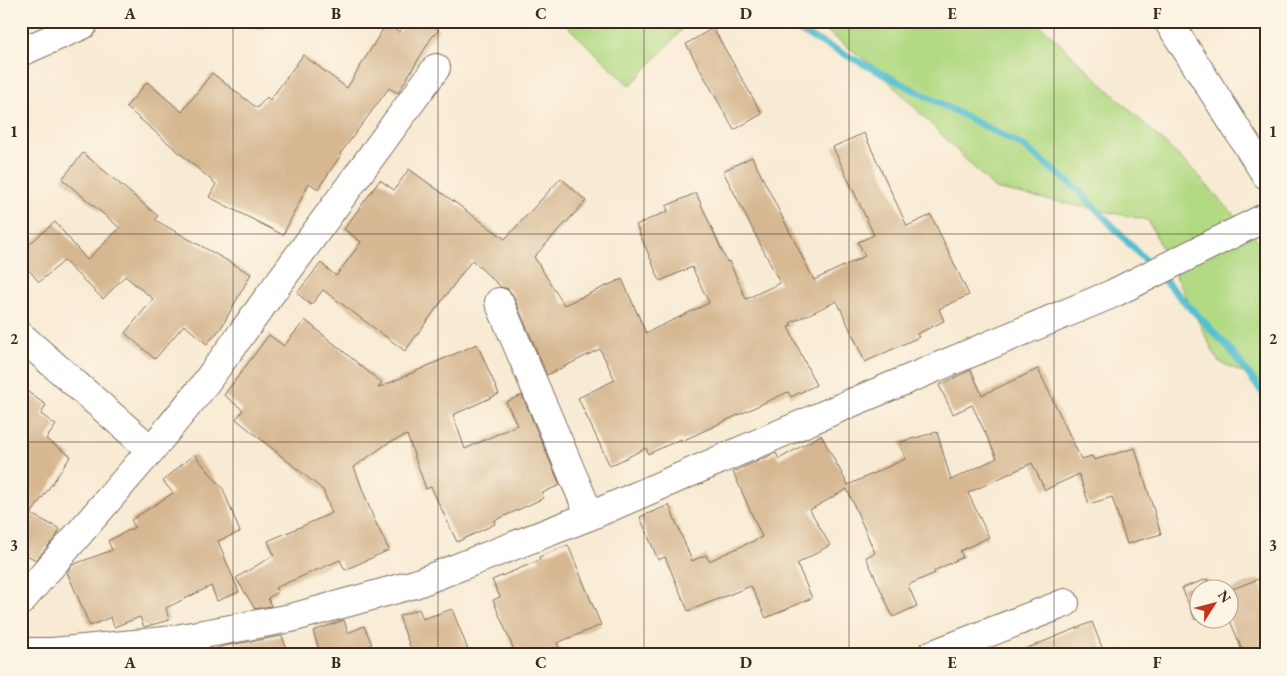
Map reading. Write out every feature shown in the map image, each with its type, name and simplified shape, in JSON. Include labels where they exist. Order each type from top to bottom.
[{"type":"street","points":[[1168,21],[1266,176]]},
{"type":"street","points":[[21,52],[82,25]]},
{"type":"street","points":[[21,601],[207,380],[436,68]]},
{"type":"street","points":[[21,652],[52,652],[165,641],[291,618],[415,584],[590,516],[851,403],[1112,294],[1266,217]]},
{"type":"street","points":[[499,302],[590,516]]},
{"type":"street","points":[[21,336],[150,450]]},
{"type":"street","points":[[931,655],[1065,603]]},
{"type":"green space","points":[[218,21],[273,21],[263,28]]},
{"type":"green space","points":[[562,21],[690,21],[630,86]]},
{"type":"green space","points":[[813,21],[1036,21],[1191,168],[1266,249],[1266,384],[1218,361],[1148,220],[995,189],[875,67]]},
{"type":"building","points":[[410,21],[429,21],[439,30],[432,37],[398,93],[389,88],[340,154],[318,189],[309,183],[283,235],[209,197],[216,184],[126,107],[147,82],[182,112],[212,73],[257,108],[267,97],[270,100],[303,55],[347,88],[386,24],[399,32]]},
{"type":"building","points":[[713,28],[762,114],[734,130],[686,44]]},
{"type":"building","points":[[864,133],[907,226],[931,215],[969,295],[939,309],[944,321],[917,334],[919,337],[865,362],[837,301],[790,323],[792,326],[788,327],[816,385],[791,397],[788,392],[682,441],[681,439],[648,454],[646,448],[610,466],[578,398],[615,380],[600,349],[547,375],[513,295],[508,289],[501,287],[472,260],[405,351],[323,290],[311,305],[297,293],[321,263],[336,276],[361,242],[344,229],[380,180],[394,190],[409,169],[505,239],[561,178],[586,201],[534,257],[564,305],[622,279],[646,333],[709,303],[692,267],[660,281],[636,225],[668,211],[666,206],[696,193],[746,299],[780,283],[723,171],[752,157],[814,280],[865,256],[858,242],[874,235],[833,147]]},
{"type":"building","points":[[83,153],[158,216],[155,220],[251,274],[221,328],[207,344],[184,325],[155,359],[125,333],[153,299],[125,276],[103,299],[64,261],[39,282],[21,261],[21,251],[55,222],[87,260],[120,228],[62,179]]},
{"type":"building","points":[[305,320],[382,383],[378,388],[477,344],[499,394],[453,415],[465,449],[517,425],[506,402],[522,395],[560,485],[542,493],[544,498],[494,521],[495,524],[457,542],[431,487],[426,489],[407,435],[388,443],[354,467],[373,517],[389,550],[345,570],[340,560],[275,588],[278,592],[268,598],[271,606],[255,609],[236,578],[274,555],[268,541],[332,513],[323,490],[236,419],[243,410],[224,395],[269,335],[284,346]]},
{"type":"building","points":[[1038,369],[1081,459],[1092,456],[1094,460],[1135,448],[1161,534],[1127,544],[1112,497],[1089,504],[1079,474],[1045,490],[1032,463],[968,493],[989,537],[960,551],[963,557],[934,571],[935,573],[908,585],[917,606],[893,617],[866,557],[875,553],[847,489],[810,510],[830,545],[797,564],[812,598],[766,618],[751,586],[688,611],[665,557],[658,560],[640,517],[669,505],[692,561],[706,555],[709,561],[762,537],[733,472],[776,453],[779,459],[821,435],[848,485],[905,459],[900,442],[937,432],[951,480],[997,458],[972,405],[953,414],[939,385],[971,370],[982,395]]},
{"type":"building","points":[[21,387],[46,405],[41,414],[56,425],[46,439],[71,456],[31,514],[60,529],[56,537],[36,560],[21,552]]},
{"type":"building","points":[[194,454],[223,489],[240,532],[218,541],[239,592],[217,601],[211,586],[166,608],[169,620],[144,627],[140,617],[114,627],[111,617],[90,626],[67,572],[72,565],[112,550],[108,541],[135,527],[131,520],[173,493],[163,481]]},
{"type":"building","points":[[568,545],[601,625],[557,643],[562,655],[516,655],[493,600],[500,597],[492,580],[540,560],[539,557]]},
{"type":"building","points":[[1258,579],[1266,599],[1266,655],[1244,655],[1233,628],[1240,628],[1240,586]]},
{"type":"building","points":[[1190,585],[1190,608],[1182,588]]},
{"type":"building","points":[[419,609],[423,619],[452,609],[470,655],[413,655],[399,616]]},
{"type":"building","points":[[344,620],[348,633],[364,626],[372,644],[343,655],[321,655],[313,631]]},
{"type":"building","points":[[1092,622],[1105,655],[1013,655],[1013,654]]},
{"type":"building","points":[[282,636],[287,650],[273,655],[207,655],[207,652],[224,646]]},
{"type":"waterway","points":[[780,21],[1023,146],[1076,188],[1152,267]]},
{"type":"waterway","points":[[1161,277],[1227,346],[1266,397]]}]
